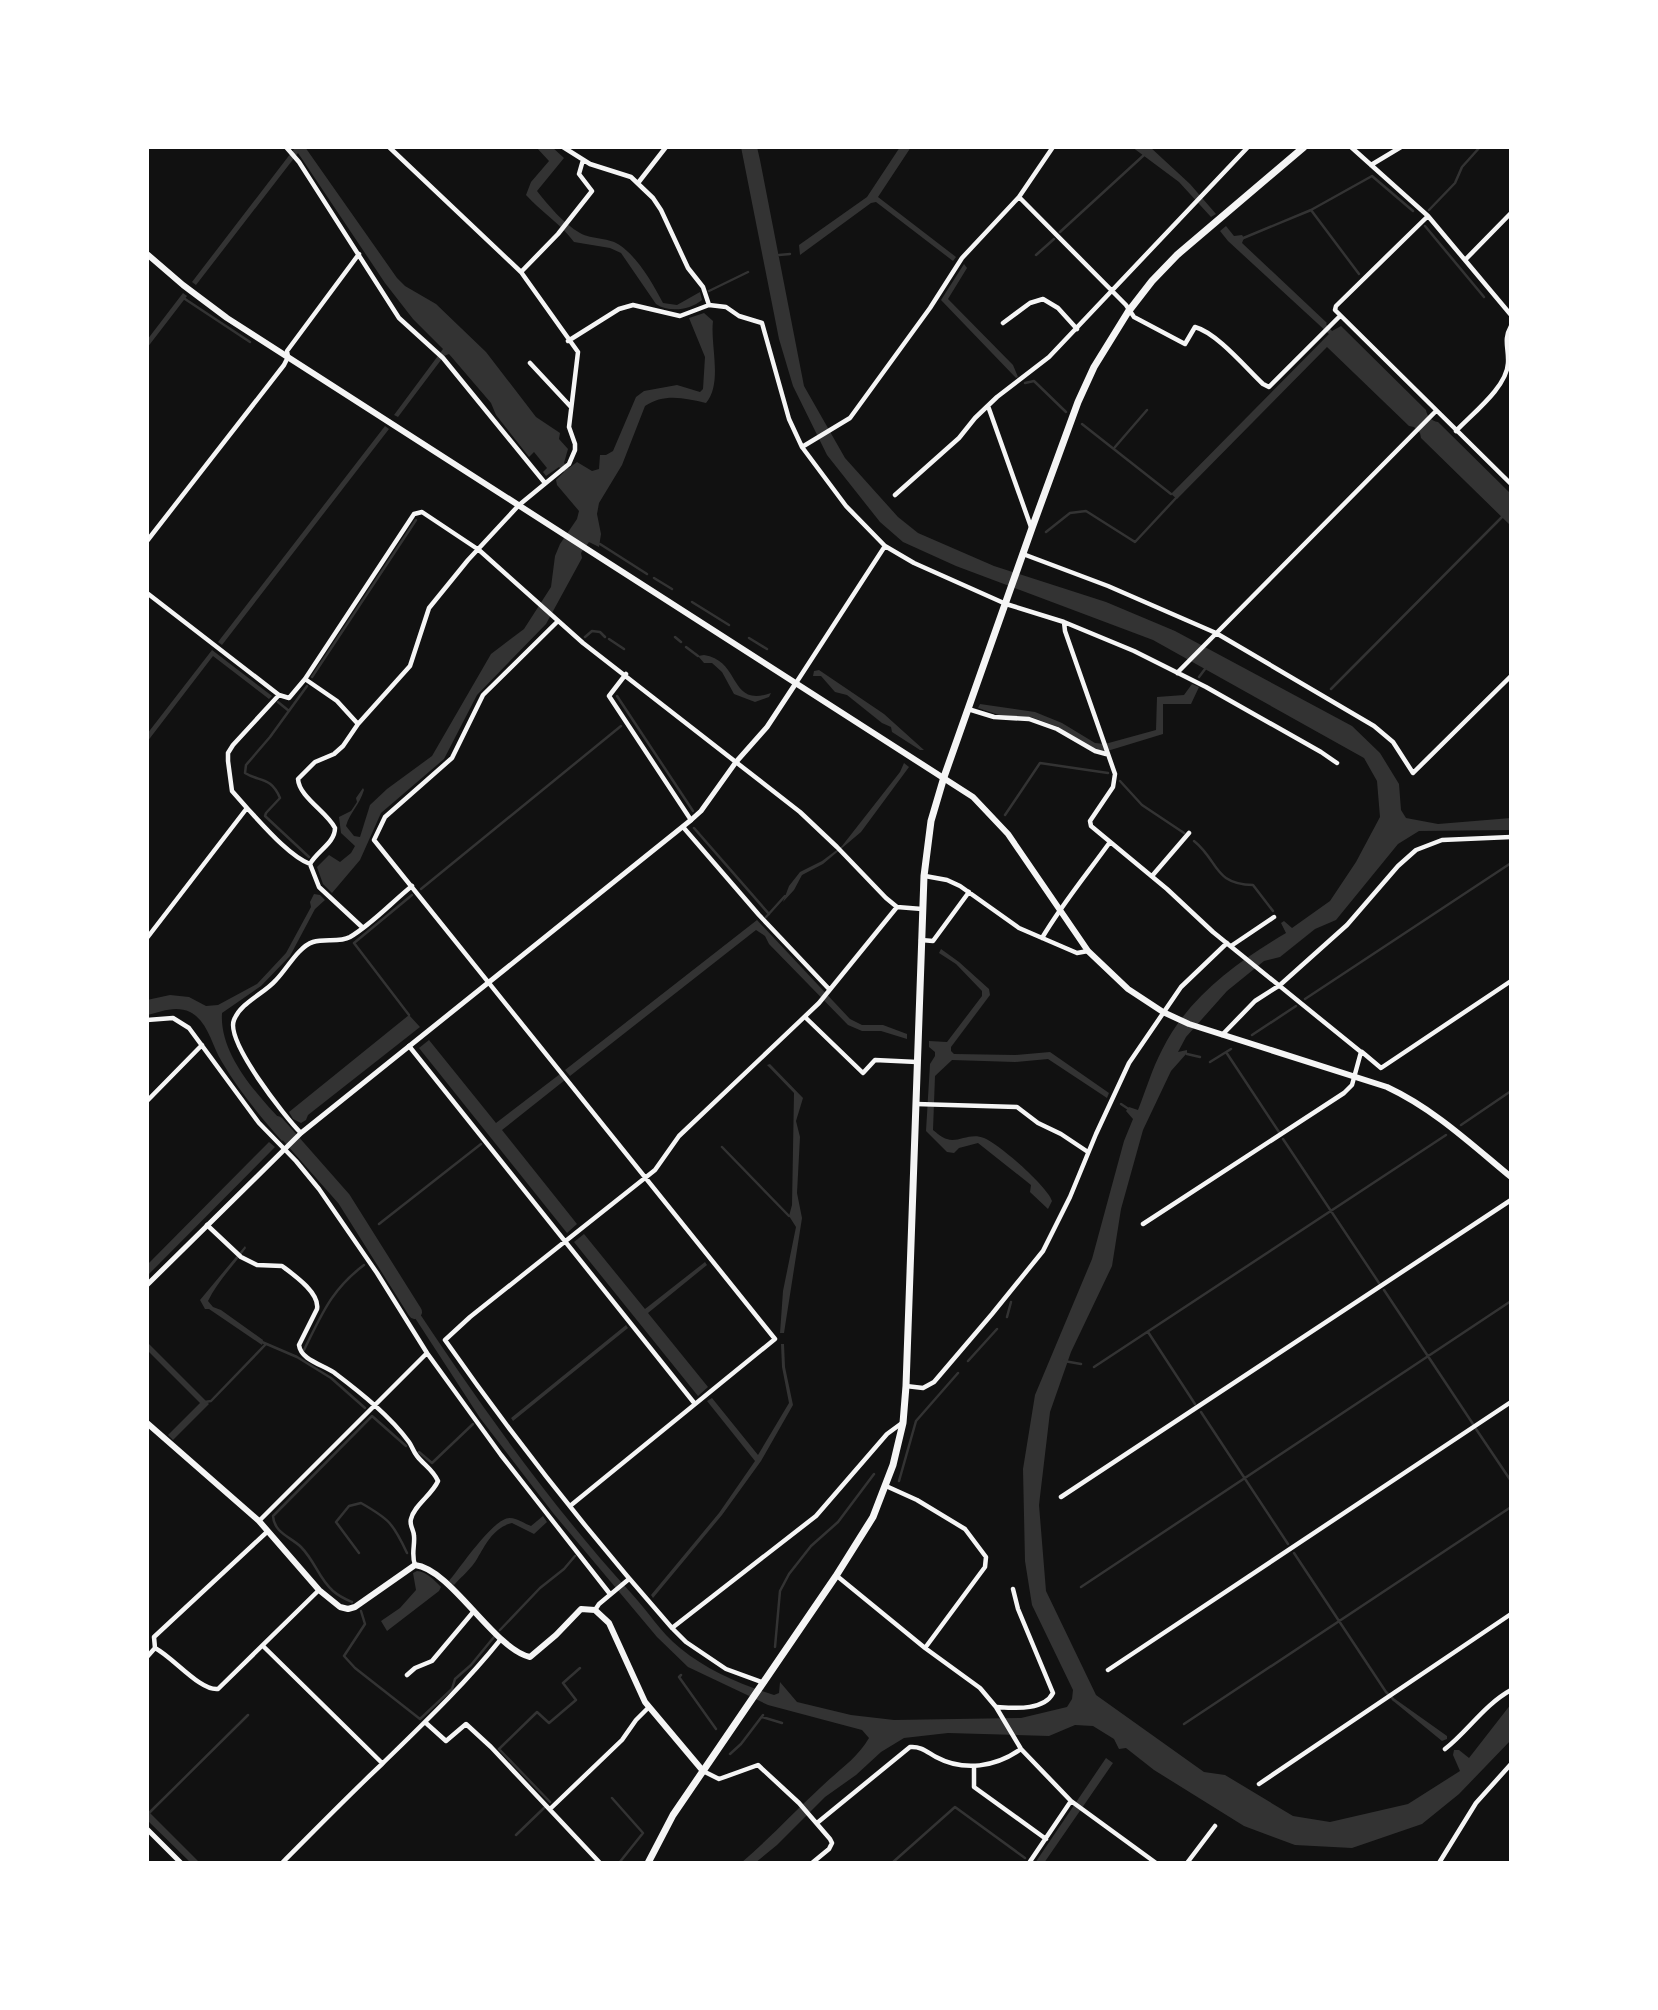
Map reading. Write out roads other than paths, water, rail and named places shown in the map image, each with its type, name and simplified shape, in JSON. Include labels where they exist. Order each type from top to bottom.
[{"type":"highway","points":[[648,1863],[673,1815],[836,1576],[873,1517],[896,1454],[906,1386],[922,909],[931,821],[944,777],[1078,402],[1094,367],[1128,312],[1152,281],[1177,255],[1304,147]]},
{"type":"main road","points":[[147,254],[200,299],[288,357],[973,797],[1008,834],[1088,951],[1128,989],[1163,1012],[1222,1035],[1354,1076],[1412,1098],[1436,1114],[1511,1177]]},
{"type":"main road","points":[[147,1423],[269,1530],[319,1590],[334,1603],[348,1609],[355,1607],[415,1565],[430,1570],[502,1638],[521,1654],[530,1657],[581,1609],[595,1610],[609,1623],[649,1707],[703,1771]]},
{"type":"street","points":[[310,864],[315,855],[332,840],[335,828],[332,821],[300,788],[298,779],[315,762],[334,754],[410,666],[429,608],[519,505],[567,466],[575,444],[569,427],[578,352],[521,272],[389,147]]},
{"type":"street","points":[[563,147],[583,160],[622,173],[638,183],[661,210],[688,268],[703,287],[709,305]]},
{"type":"street","points":[[638,183],[666,147]]},
{"type":"street","points":[[803,446],[850,418],[919,324],[962,258],[1019,197],[1053,147]]},
{"type":"street","points":[[895,495],[959,438],[988,406],[1038,368],[1248,147]]},
{"type":"street","points":[[1351,147],[1428,216],[1511,315]]},
{"type":"street","points":[[1371,165],[1401,147]]},
{"type":"street","points":[[288,149],[399,318],[443,358],[545,483]]},
{"type":"street","points":[[521,272],[578,211],[577,208],[592,191],[579,174],[583,160]]},
{"type":"street","points":[[1019,197],[1112,291],[1128,312],[1185,344],[1195,327],[1199,328],[1212,336],[1269,387],[1340,316]]},
{"type":"street","points":[[1465,260],[1511,213]]},
{"type":"street","points":[[1428,216],[1336,306],[1335,310],[1434,413],[1511,484]]},
{"type":"street","points":[[147,541],[288,357],[287,351],[359,254]]},
{"type":"street","points":[[1003,323],[1030,303],[1043,299],[1058,308],[1077,329]]},
{"type":"street","points":[[568,341],[618,309],[632,305],[680,316],[709,305],[726,307],[738,316],[761,323],[789,419],[803,446],[846,506],[873,537],[914,563],[1007,602],[1064,622],[1178,671],[1337,763]]},
{"type":"street","points":[[1456,431],[1503,382],[1508,362],[1505,342],[1511,326]]},
{"type":"street","points":[[530,363],[571,408]]},
{"type":"street","points":[[988,406],[1032,528]]},
{"type":"street","points":[[1178,671],[1434,413]]},
{"type":"street","points":[[147,593],[279,695],[289,698],[305,679],[414,514],[422,512],[479,550],[558,621],[800,812],[897,907],[922,909]]},
{"type":"street","points":[[147,1285],[282,1149],[701,811],[736,762],[767,727],[885,546]]},
{"type":"street","points":[[1023,554],[1108,586],[1214,634],[1374,726],[1393,742],[1413,773],[1511,676]]},
{"type":"street","points":[[558,621],[483,695],[448,762],[381,821],[375,834],[377,845],[775,1339],[570,1506]]},
{"type":"street","points":[[1064,622],[1116,781],[1090,825],[1361,1052],[1381,1068],[1511,981]]},
{"type":"street","points":[[625,674],[609,696],[691,820]]},
{"type":"street","points":[[305,679],[337,701],[358,724]]},
{"type":"street","points":[[279,695],[228,753],[232,790],[279,840],[310,864]]},
{"type":"street","points":[[968,709],[994,717],[1029,719],[1057,729],[1095,751],[1106,753]]},
{"type":"street","points":[[147,938],[247,808]]},
{"type":"street","points":[[683,827],[828,992]]},
{"type":"street","points":[[1152,876],[1189,833]]},
{"type":"street","points":[[1222,1035],[1255,1001],[1347,925],[1398,866],[1416,850],[1442,840],[1511,837]]},
{"type":"street","points":[[1042,938],[1058,910],[1110,842]]},
{"type":"street","points":[[310,864],[319,887],[362,927]]},
{"type":"street","points":[[924,876],[947,880],[969,892],[1019,928],[1051,939],[1077,953],[1088,951]]},
{"type":"street","points":[[301,1133],[279,1110],[252,1069],[232,1029],[233,1021],[247,1004],[274,983],[305,947],[314,942],[346,939],[412,886]]},
{"type":"street","points":[[921,940],[933,941],[969,892]]},
{"type":"street","points":[[763,1684],[726,1669],[686,1642],[672,1628],[570,1506],[445,1340],[470,1317],[655,1170],[686,1129],[806,1018],[897,907]]},
{"type":"street","points":[[906,1386],[923,1388],[934,1382],[1043,1251],[1129,1063],[1181,987],[1230,945],[1274,917]]},
{"type":"street","points":[[147,1020],[173,1018],[189,1028],[259,1123],[296,1161],[327,1200],[427,1353],[501,1455],[610,1594]]},
{"type":"street","points":[[806,1018],[863,1073],[875,1060],[918,1062]]},
{"type":"street","points":[[147,1101],[202,1045]]},
{"type":"street","points":[[408,1046],[695,1404]]},
{"type":"street","points":[[1143,1224],[1344,1094],[1352,1085],[1361,1052]]},
{"type":"street","points":[[916,1104],[1017,1107],[1088,1152]]},
{"type":"street","points":[[1502,1169],[1511,1165]]},
{"type":"street","points":[[1061,1497],[1511,1200]]},
{"type":"street","points":[[206,1225],[239,1256],[257,1265],[282,1266],[314,1296],[318,1303],[317,1309],[299,1350],[306,1357],[334,1372],[373,1406],[411,1444],[416,1455],[434,1473],[438,1481],[434,1490],[411,1515],[410,1523],[414,1534],[412,1557],[415,1565]]},
{"type":"street","points":[[259,1521],[427,1353]]},
{"type":"street","points":[[1108,1670],[1511,1402]]},
{"type":"street","points":[[672,1628],[816,1517],[887,1434],[902,1423]]},
{"type":"street","points":[[886,1486],[917,1500],[965,1529],[986,1557],[985,1567],[979,1577],[925,1648]]},
{"type":"street","points":[[147,1657],[155,1648],[154,1637],[269,1530]]},
{"type":"street","points":[[836,1576],[925,1648],[980,1688],[997,1708],[1019,1746],[1072,1802],[1156,1863]]},
{"type":"street","points":[[595,1610],[629,1579]]},
{"type":"street","points":[[997,1708],[1021,1708],[1046,1701],[1053,1693],[1018,1609],[1013,1589]]},
{"type":"street","points":[[155,1648],[168,1655],[210,1690],[218,1689],[319,1590]]},
{"type":"street","points":[[407,1675],[415,1668],[432,1661],[474,1612]]},
{"type":"street","points":[[1259,1784],[1511,1614]]},
{"type":"street","points":[[282,1863],[426,1723],[468,1680],[502,1638]]},
{"type":"street","points":[[263,1646],[382,1763]]},
{"type":"street","points":[[1444,1749],[1471,1726],[1487,1707],[1511,1690]]},
{"type":"street","points":[[550,1809],[622,1740],[649,1707]]},
{"type":"street","points":[[426,1723],[446,1741],[466,1724],[600,1863]]},
{"type":"street","points":[[817,1823],[910,1747],[922,1748],[946,1762],[974,1767],[1011,1756],[1019,1746]]},
{"type":"street","points":[[1440,1863],[1476,1803],[1511,1764]]},
{"type":"street","points":[[703,1771],[719,1779],[758,1765],[799,1803],[832,1843],[829,1849],[812,1863]]},
{"type":"street","points":[[974,1767],[974,1787],[1046,1839]]},
{"type":"street","points":[[1029,1863],[1072,1802]]},
{"type":"street","points":[[1187,1863],[1215,1826]]},
{"type":"street","points":[[147,1829],[181,1863]]},
{"type":"waterway","points":[[1429,210],[1455,183],[1462,167],[1480,147]]},
{"type":"waterway","points":[[1060,232],[1144,155]]},
{"type":"waterway","points":[[1241,239],[1311,210],[1372,176],[1413,211]]},
{"type":"waterway","points":[[1311,210],[1359,274]]},
{"type":"waterway","points":[[1425,226],[1484,297]]},
{"type":"waterway","points":[[1036,255],[1054,239]]},
{"type":"waterway","points":[[779,255],[790,254]]},
{"type":"waterway","points":[[709,291],[748,272]]},
{"type":"waterway","points":[[185,299],[250,342]]},
{"type":"waterway","points":[[1025,383],[1034,381],[1066,412]]},
{"type":"waterway","points":[[1115,447],[1147,410]]},
{"type":"waterway","points":[[1082,424],[1171,494]]},
{"type":"waterway","points":[[1046,532],[1070,513],[1086,511],[1135,542],[1176,498]]},
{"type":"waterway","points":[[1331,689],[1502,517]]},
{"type":"waterway","points":[[312,677],[416,520]]},
{"type":"waterway","points":[[600,544],[647,574]]},
{"type":"waterway","points":[[654,578],[672,589]]},
{"type":"waterway","points":[[692,602],[729,625]]},
{"type":"waterway","points":[[585,637],[592,631],[600,632],[605,637]]},
{"type":"waterway","points":[[675,637],[681,642]]},
{"type":"waterway","points":[[749,638],[767,649]]},
{"type":"waterway","points":[[609,639],[624,649]]},
{"type":"waterway","points":[[686,647],[698,656]]},
{"type":"waterway","points":[[1199,677],[1205,669]]},
{"type":"waterway","points":[[307,686],[246,765],[245,773],[273,786],[280,798],[265,816],[309,857]]},
{"type":"waterway","points":[[617,696],[693,811]]},
{"type":"waterway","points":[[278,702],[289,711]]},
{"type":"waterway","points":[[421,889],[621,726]]},
{"type":"waterway","points":[[1005,815],[1040,763],[1108,773]]},
{"type":"waterway","points":[[1120,781],[1142,805],[1184,833]]},
{"type":"waterway","points":[[694,828],[769,914]]},
{"type":"waterway","points":[[1194,841],[1223,876],[1230,881],[1253,885],[1273,911]]},
{"type":"waterway","points":[[1305,999],[1511,863]]},
{"type":"waterway","points":[[409,1015],[354,943],[412,895]]},
{"type":"waterway","points":[[766,917],[785,896]]},
{"type":"waterway","points":[[1252,1035],[1296,1006]]},
{"type":"waterway","points":[[1210,1062],[1231,1049]]},
{"type":"waterway","points":[[1226,1052],[1279,1132]]},
{"type":"waterway","points":[[1187,1054],[1200,1057]]},
{"type":"waterway","points":[[1461,1125],[1511,1091]]},
{"type":"waterway","points":[[1121,1104],[1130,1110]]},
{"type":"waterway","points":[[277,1123],[344,1199],[415,1312]]},
{"type":"waterway","points":[[1094,1367],[1446,1135]]},
{"type":"waterway","points":[[1283,1139],[1379,1283]]},
{"type":"waterway","points":[[379,1224],[481,1144]]},
{"type":"waterway","points":[[722,1147],[789,1216]]},
{"type":"waterway","points":[[304,1350],[335,1293],[364,1265]]},
{"type":"waterway","points":[[1384,1290],[1473,1424]]},
{"type":"waterway","points":[[1081,1587],[1511,1301]]},
{"type":"waterway","points":[[1007,1317],[1011,1302]]},
{"type":"waterway","points":[[968,1361],[997,1329]]},
{"type":"waterway","points":[[1148,1332],[1195,1404]]},
{"type":"waterway","points":[[262,1342],[297,1357],[331,1378],[365,1408]]},
{"type":"waterway","points":[[205,1402],[211,1401],[265,1345]]},
{"type":"waterway","points":[[1064,1361],[1081,1364]]},
{"type":"waterway","points":[[899,1481],[916,1421],[958,1373]]},
{"type":"waterway","points":[[1201,1412],[1288,1544]]},
{"type":"waterway","points":[[352,1602],[328,1586],[306,1552],[276,1527],[273,1516],[372,1416],[406,1446]]},
{"type":"waterway","points":[[419,1452],[432,1463],[473,1424]]},
{"type":"waterway","points":[[1476,1429],[1511,1481]]},
{"type":"waterway","points":[[775,1647],[780,1591],[789,1574],[811,1546],[838,1522],[874,1474]]},
{"type":"waterway","points":[[359,1553],[336,1522],[349,1506],[361,1503],[389,1523],[407,1553]]},
{"type":"waterway","points":[[1184,1724],[1511,1507]]},
{"type":"waterway","points":[[1294,1553],[1386,1692],[1394,1700]]},
{"type":"waterway","points":[[500,1630],[575,1556]]},
{"type":"waterway","points":[[361,1611],[365,1624],[344,1656],[355,1668],[420,1719],[452,1689],[455,1679],[471,1665],[494,1637]]},
{"type":"waterway","points":[[550,1802],[499,1749],[537,1712],[549,1723],[576,1700],[563,1683],[580,1668]]},
{"type":"waterway","points":[[681,1675],[679,1677],[716,1729]]},
{"type":"waterway","points":[[147,1815],[248,1715]]},
{"type":"waterway","points":[[730,1754],[763,1715]]},
{"type":"waterway","points":[[762,1717],[782,1723]]},
{"type":"waterway","points":[[612,1798],[643,1833],[619,1863]]},
{"type":"waterway","points":[[892,1863],[955,1807],[1025,1858]]},
{"type":"waterway","points":[[516,1835],[544,1808]]}]
